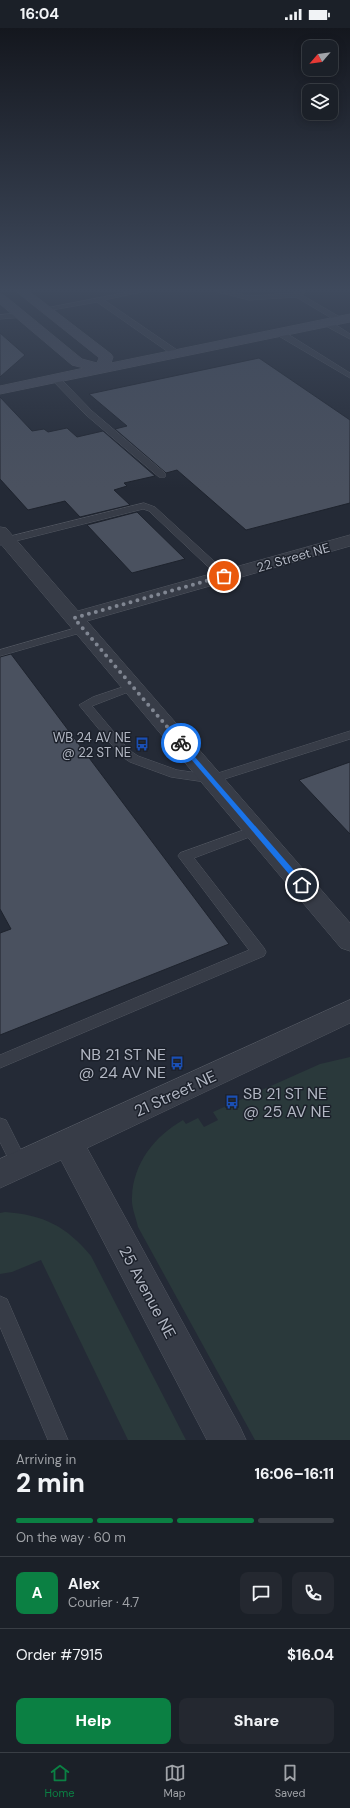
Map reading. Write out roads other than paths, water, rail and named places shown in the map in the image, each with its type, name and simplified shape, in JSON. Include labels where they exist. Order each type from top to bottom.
[{"type":"street","points":[[71,357],[77,362],[102,369]]},
{"type":"street","points":[[102,369],[106,357]]},
{"type":"street","points":[[0,390],[163,357]]},
{"type":"street","points":[[2,538],[79,624],[350,940]]},
{"type":"street","name":"22 Street NE","points":[[79,624],[224,576],[350,540]]},
{"type":"street","name":"21 Street NE","points":[[10,1169],[350,1011]]},
{"type":"street","name":"25 Avenue NE","points":[[68,1143],[227,1440]]},
{"type":"lane","points":[[319,357],[350,376]]},
{"type":"lane","points":[[56,379],[89,413],[162,475]]},
{"type":"lane","points":[[2,538],[144,506],[152,509],[224,576]]},
{"type":"lane","points":[[0,653],[79,624]]},
{"type":"lane","points":[[132,687],[85,704],[125,753],[134,759],[174,774],[212,780],[350,735]]},
{"type":"lane","points":[[0,1062],[259,952],[185,856],[255,830]]},
{"type":"lane","points":[[0,1124],[10,1169]]},
{"type":"lane","points":[[0,1305],[58,1440]]},
{"type":"place","name":"WB 24 AV NE @ 22 ST NE","points":[[142,744]]},
{"type":"place","name":"NB 21 ST NE @ 24 AV NE","points":[[177,1063]]},
{"type":"place","name":"SB 21 ST NE @ 25 AV NE","points":[[232,1102]]}]
